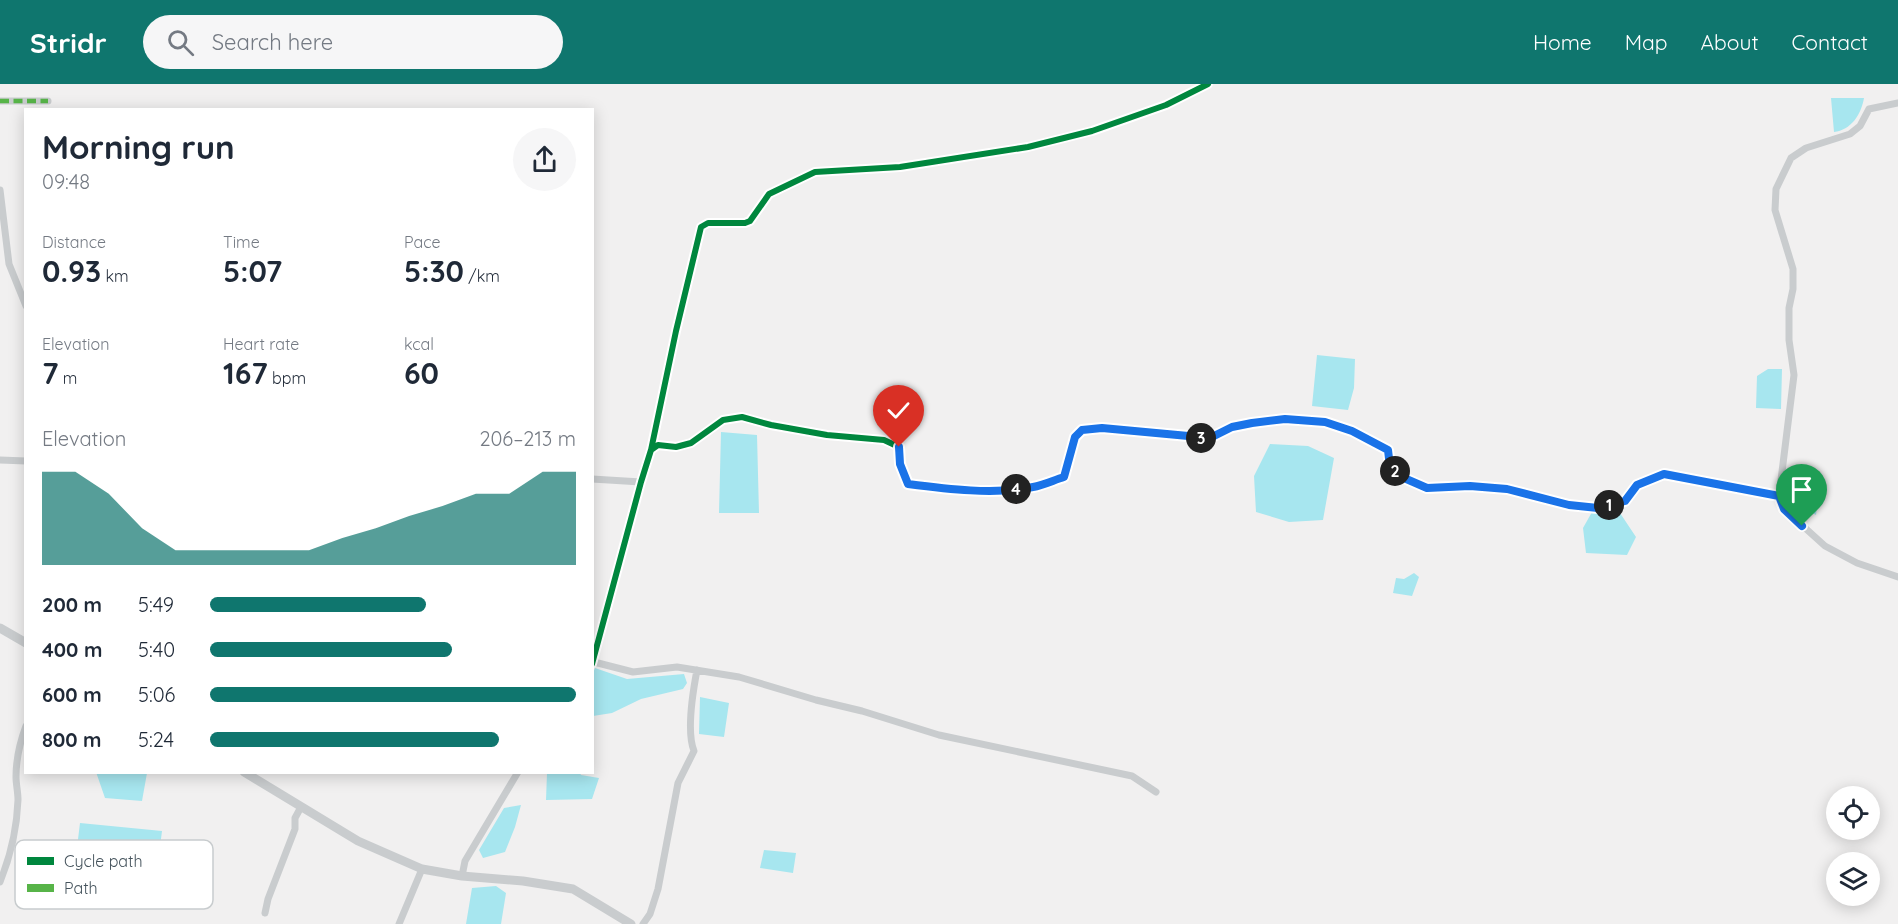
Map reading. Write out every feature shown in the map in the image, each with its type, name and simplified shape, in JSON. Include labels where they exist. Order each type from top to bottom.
[{"type":"street","points":[[594,659],[651,450],[701,227],[708,223],[750,221],[769,194],[815,172],[900,167],[1028,147],[1092,130],[1167,105],[1208,84]]},
{"type":"street","points":[[0,101],[48,101]]},
{"type":"street","points":[[1898,103],[1869,108],[1860,126],[1850,134],[1806,148],[1791,158],[1776,189],[1775,210],[1793,268],[1793,289],[1789,308],[1789,340],[1794,375],[1793,397],[1779,496],[1784,509],[1825,546],[1857,563],[1898,577]]},
{"type":"street","points":[[0,190],[9,264],[24,301]]},
{"type":"street","points":[[651,450],[658,445],[676,447],[691,443],[723,420],[742,417],[771,425],[827,435],[884,440],[899,447],[900,464],[908,484],[964,490],[1003,490],[1032,487],[1064,477],[1075,437],[1082,430],[1102,428],[1210,438],[1232,427],[1285,419],[1325,422],[1352,431],[1388,450],[1390,467],[1404,478],[1427,488],[1470,486],[1507,489],[1569,505],[1598,508],[1625,501],[1637,485],[1664,474],[1779,496]]},
{"type":"street","points":[[0,460],[24,461]]},
{"type":"street","points":[[594,479],[641,482]]},
{"type":"street","points":[[0,628],[24,642]]},
{"type":"street","points":[[594,663],[633,672],[677,667],[739,677],[970,743],[1132,776],[1156,792]]},
{"type":"street","points":[[644,924],[650,914],[658,889],[678,783],[694,751],[691,743],[691,709],[697,670]]},
{"type":"street","points":[[0,882],[8,862],[17,820],[17,764],[24,734]]},
{"type":"street","points":[[247,774],[358,841],[422,869],[573,889],[631,924]]},
{"type":"street","points":[[462,876],[465,861],[517,774]]},
{"type":"street","points":[[265,913],[268,899],[295,829],[295,818],[301,807]]},
{"type":"street","points":[[399,924],[422,869]]},
{"type":"water","points":[[1831,98],[1864,98],[1854,121],[1840,131],[1834,132]]},
{"type":"water","points":[[1317,355],[1355,359],[1354,388],[1348,410],[1312,406]]},
{"type":"water","points":[[1768,369],[1782,369],[1781,409],[1756,408],[1757,376]]},
{"type":"water","points":[[721,432],[757,435],[759,513],[719,513]]},
{"type":"water","points":[[1270,444],[1308,446],[1334,458],[1323,520],[1289,522],[1256,512],[1254,476]]},
{"type":"water","points":[[1802,480],[1820,486],[1816,515],[1787,499]]},
{"type":"water","points":[[1592,512],[1620,513],[1636,537],[1627,555],[1586,553],[1583,528]]},
{"type":"water","points":[[1414,573],[1419,577],[1412,596],[1393,593],[1396,578],[1404,579]]},
{"type":"water","points":[[595,668],[627,679],[684,674],[687,683],[683,689],[641,699],[612,713],[594,716]]},
{"type":"water","points":[[700,697],[729,703],[724,737],[699,734]]},
{"type":"water","points":[[97,774],[147,774],[142,801],[105,798]]},
{"type":"water","points":[[547,774],[580,774],[599,778],[592,799],[546,800]]},
{"type":"water","points":[[521,805],[505,852],[483,858],[479,850],[504,808]]},
{"type":"water","points":[[80,823],[162,831],[161,840],[78,840]]},
{"type":"water","points":[[764,850],[796,853],[793,873],[760,868]]},
{"type":"water","points":[[496,886],[506,893],[501,924],[466,924],[472,888]]},
{"type":"marked path","points":[[0,101],[48,101]]},
{"type":"cycle path","points":[[651,450],[701,227],[708,223],[750,221],[769,194],[815,172],[900,167],[1028,147],[1092,131],[1166,105],[1208,84]]},
{"type":"cycle path","points":[[594,657],[651,450],[658,445],[676,447],[691,443],[723,420],[742,417],[771,425],[827,435],[884,440],[899,447],[900,464],[908,484],[955,489],[1002,491],[1033,487],[1064,477],[1075,437],[1082,431],[1102,428],[1210,438],[1232,427],[1285,419],[1325,422],[1352,431],[1388,450],[1390,467],[1404,478],[1427,488],[1470,486],[1507,489],[1569,505],[1598,508],[1625,501],[1637,485],[1664,474],[1779,496]]},
{"type":"route","points":[[899,447],[900,464],[908,484],[964,490],[1003,490],[1032,487],[1064,477],[1075,437],[1082,430],[1102,428],[1210,438],[1232,427],[1252,423],[1285,419],[1325,422],[1352,431],[1388,450],[1390,467],[1404,478],[1427,488],[1470,486],[1507,489],[1569,505],[1598,508],[1625,501],[1637,485],[1664,474],[1779,496],[1784,509],[1802,526]]}]
